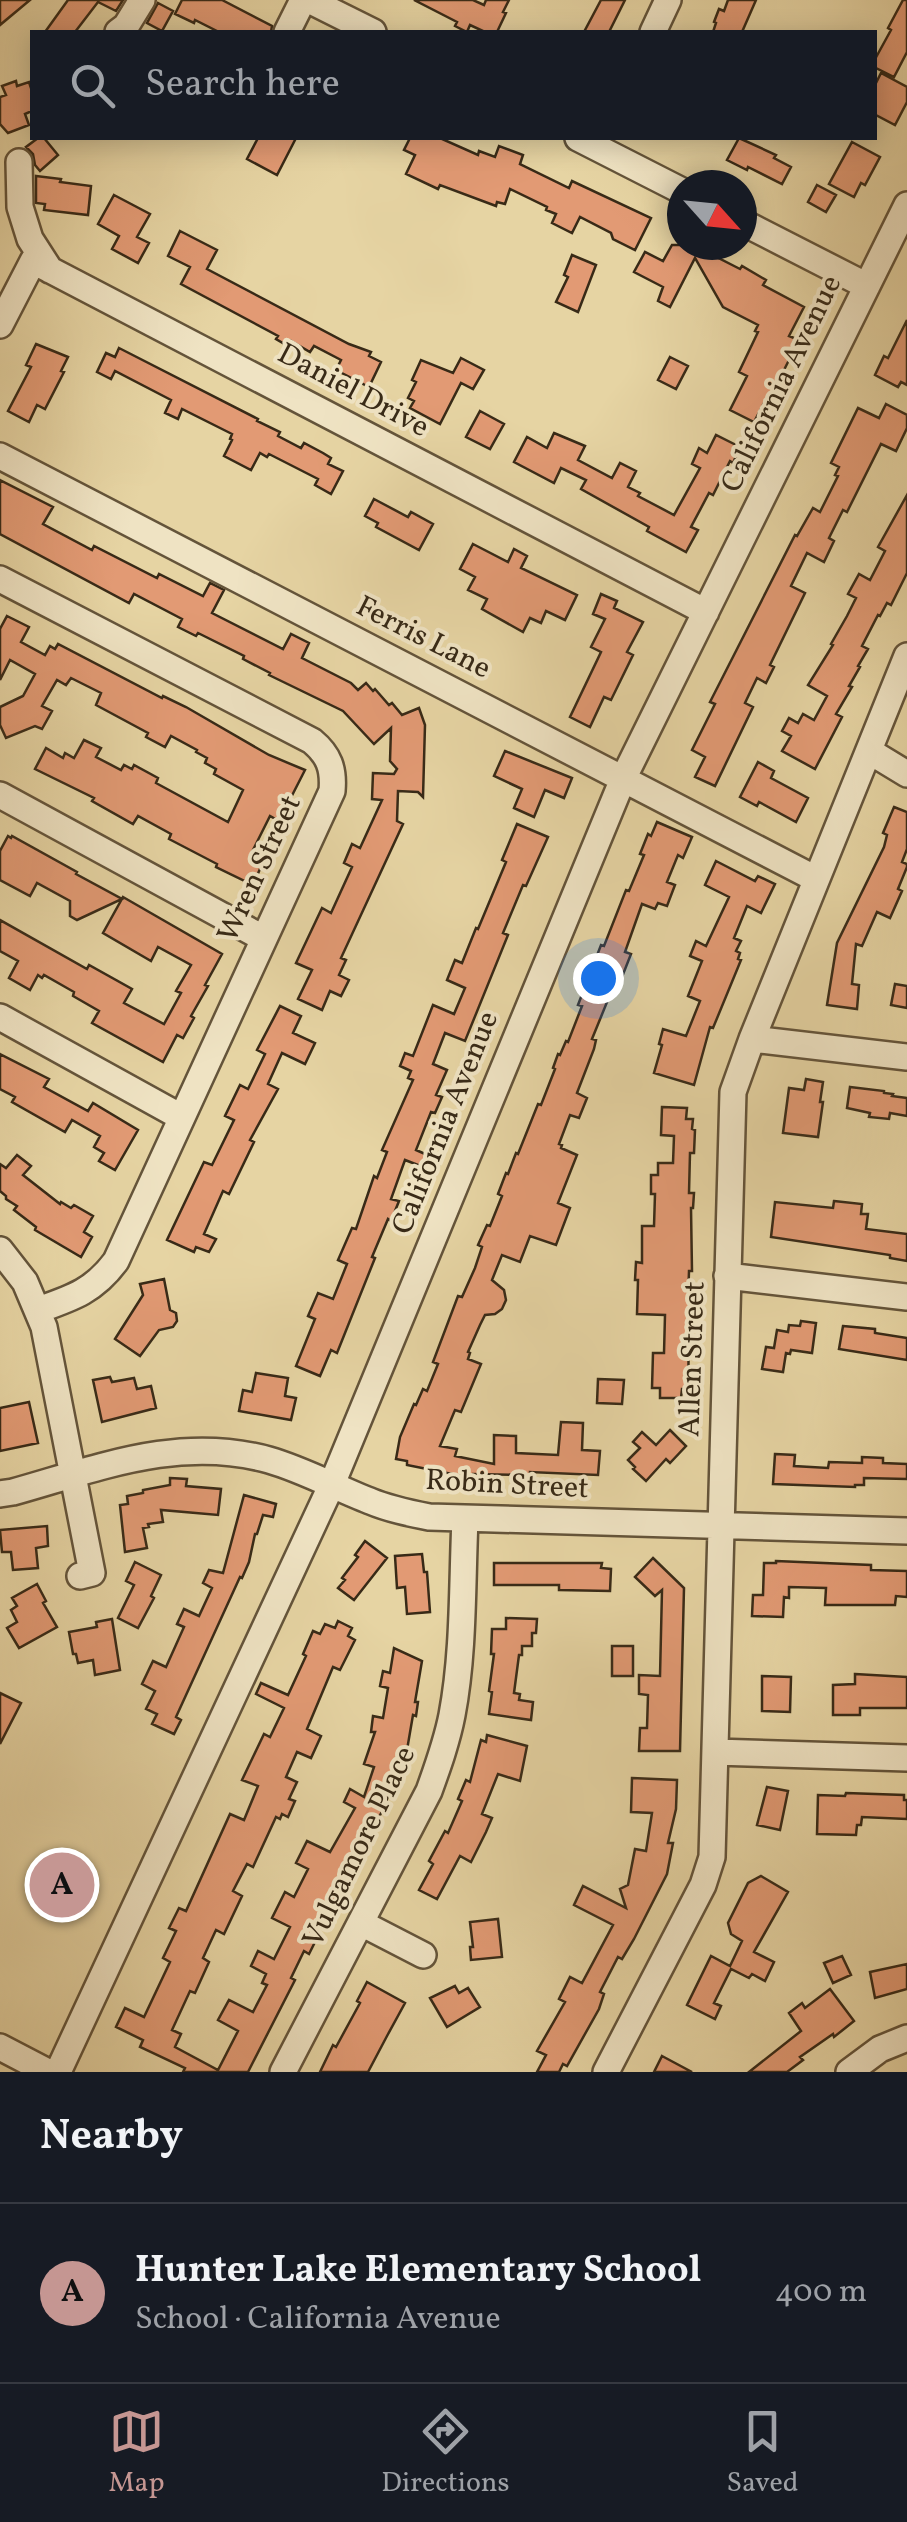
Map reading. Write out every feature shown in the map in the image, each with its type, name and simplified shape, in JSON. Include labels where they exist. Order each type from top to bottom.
[{"type":"street","points":[[120,30],[142,0]]},
{"type":"street","points":[[288,30],[306,0],[369,30]]},
{"type":"street","points":[[654,30],[668,0]]},
{"type":"street","points":[[595,141],[667,182]]},
{"type":"street","points":[[18,162],[20,208],[30,239],[50,270]]},
{"type":"street","name":"California Avenue","points":[[58,2072],[332,1484],[623,779],[907,205]]},
{"type":"street","points":[[757,230],[867,286]]},
{"type":"street","points":[[0,324],[33,262],[50,270]]},
{"type":"street","name":"Daniel Drive","points":[[50,270],[706,612]]},
{"type":"street","name":"Ferris Lane","points":[[0,456],[816,879]]},
{"type":"street","name":"Wren Street","points":[[0,580],[312,741],[323,750],[333,777],[332,791],[116,1261],[94,1286],[38,1310]]},
{"type":"street","name":"Allen Street","points":[[606,2072],[708,1874],[712,1858],[733,1092],[907,656]]},
{"type":"street","points":[[869,751],[907,774]]},
{"type":"street","points":[[0,794],[263,938]]},
{"type":"street","points":[[0,1016],[181,1117]]},
{"type":"street","points":[[752,1039],[907,1057]]},
{"type":"street","points":[[0,1250],[25,1282],[44,1327],[92,1573],[80,1576]]},
{"type":"street","points":[[728,1276],[907,1297]]},
{"type":"street","name":"Robin Street","points":[[0,1494],[138,1456],[204,1450],[269,1460],[397,1510],[429,1517],[907,1531]]},
{"type":"street","name":"Vulgamore Place","points":[[284,2072],[429,1790],[442,1754],[457,1677],[466,1520]]},
{"type":"street","points":[[715,1752],[907,1758]]},
{"type":"street","points":[[361,1923],[423,1955]]},
{"type":"street","points":[[849,2072],[880,2049],[907,2038]]},
{"type":"street","points":[[0,2047],[48,2072]]},
{"type":"building","points":[[0,0],[30,0],[0,25]]},
{"type":"building","points":[[68,0],[123,0],[116,11],[98,2],[77,30],[46,30]]},
{"type":"building","points":[[182,0],[222,0],[272,26],[271,30],[215,30],[175,14]]},
{"type":"building","points":[[414,0],[473,0],[484,5],[486,0],[509,0],[498,30],[481,30],[470,25],[463,30],[455,26],[457,22]]},
{"type":"building","points":[[601,0],[625,0],[610,30],[585,30]]},
{"type":"building","points":[[728,0],[756,0],[743,30],[714,30],[719,9],[724,11]]},
{"type":"building","points":[[903,0],[907,0],[907,52],[894,77],[877,68],[877,56],[891,30],[888,28]]},
{"type":"building","points":[[158,3],[173,11],[163,30],[147,23]]},
{"type":"building","points":[[881,73],[907,87],[907,102],[895,125],[877,116],[877,81]]},
{"type":"building","points":[[29,82],[30,112],[25,114],[29,125],[8,133],[0,124],[0,97],[6,95],[2,86]]},
{"type":"building","points":[[35,140],[46,140],[58,155],[40,171],[26,147]]},
{"type":"building","points":[[257,140],[295,140],[277,175],[247,159]]},
{"type":"building","points":[[409,140],[444,140],[478,155],[479,151],[495,157],[499,146],[523,155],[520,164],[569,188],[572,181],[651,218],[635,250],[580,217],[572,233],[552,223],[556,214],[547,207],[510,189],[505,204],[497,202],[496,206],[440,185],[438,189],[406,174],[415,155],[404,150]]},
{"type":"building","points":[[738,140],[776,155],[774,158],[791,167],[782,184],[757,170],[747,170],[727,160]]},
{"type":"building","points":[[852,142],[880,157],[854,197],[829,184]]},
{"type":"building","points":[[36,176],[91,186],[88,215],[44,210],[45,204],[36,203]]},
{"type":"building","points":[[817,185],[836,195],[826,212],[808,202]]},
{"type":"building","points":[[114,195],[150,214],[137,237],[149,243],[138,263],[112,249],[119,236],[98,224]]},
{"type":"building","points":[[180,231],[217,250],[207,269],[371,352],[369,356],[381,362],[369,387],[336,370],[341,360],[314,346],[310,352],[291,341],[288,346],[276,339],[278,336],[181,284],[190,267],[168,256]]},
{"type":"building","points":[[645,252],[663,261],[667,254],[667,260],[694,260],[670,307],[658,301],[663,287],[634,272]]},
{"type":"building","points":[[572,255],[596,265],[578,312],[556,302],[568,277],[564,275]]},
{"type":"building","points":[[696,260],[722,260],[740,269],[742,266],[766,280],[763,285],[804,307],[789,336],[799,340],[754,422],[730,410],[747,376],[739,372],[758,325],[723,307]]},
{"type":"building","points":[[907,320],[907,385],[901,382],[898,387],[875,375]]},
{"type":"building","points":[[36,344],[68,357],[45,409],[37,405],[29,422],[8,411],[31,367],[26,365]]},
{"type":"building","points":[[119,348],[258,419],[301,448],[304,443],[331,458],[328,464],[343,471],[331,494],[315,485],[318,479],[269,454],[267,457],[260,453],[251,470],[224,456],[232,434],[182,409],[178,419],[165,413],[171,400],[115,371],[111,379],[97,372],[106,353],[115,357]]},
{"type":"building","points":[[670,357],[688,366],[676,389],[658,380]]},
{"type":"building","points":[[461,358],[484,370],[473,389],[461,383],[440,424],[410,408],[414,401],[408,398],[416,382],[412,380],[421,360],[453,373]]},
{"type":"building","points":[[886,404],[907,415],[907,428],[896,451],[881,444],[847,512],[843,510],[829,538],[834,541],[824,562],[807,553],[791,586],[805,593],[770,665],[774,667],[766,683],[757,678],[745,703],[753,707],[715,786],[695,777],[705,757],[692,750],[715,704],[710,702],[795,535],[813,508],[820,512],[838,476],[835,475],[839,467],[831,463],[858,408],[879,418]]},
{"type":"building","points":[[480,411],[504,424],[490,449],[466,437]]},
{"type":"building","points":[[554,433],[585,446],[578,460],[612,478],[620,463],[636,471],[628,487],[674,515],[700,468],[692,464],[699,448],[707,453],[716,435],[740,447],[691,527],[698,530],[686,552],[581,489],[586,480],[561,468],[554,483],[514,462],[527,437],[547,448]]},
{"type":"building","points":[[0,480],[53,507],[43,524],[92,550],[94,546],[203,596],[210,583],[224,590],[212,613],[283,649],[291,634],[309,643],[302,658],[358,690],[366,683],[402,715],[419,708],[425,725],[423,797],[418,792],[398,791],[397,821],[403,824],[341,958],[346,960],[339,975],[349,980],[341,996],[330,991],[322,1010],[298,999],[312,970],[296,963],[322,908],[331,913],[352,867],[344,863],[352,844],[360,848],[382,800],[372,799],[373,773],[394,774],[397,769],[390,761],[391,728],[374,744],[343,711],[269,675],[244,656],[178,627],[182,619],[134,594],[129,603],[0,534]]},
{"type":"building","points":[[907,495],[907,573],[891,605],[887,603],[878,615],[862,646],[868,649],[836,714],[842,717],[815,769],[782,751],[791,736],[782,731],[789,718],[798,723],[803,714],[814,720],[827,696],[808,685],[856,598],[848,594],[859,574],[870,580],[885,551],[878,547]]},
{"type":"building","points":[[374,499],[408,517],[411,512],[433,524],[419,550],[376,527],[378,523],[365,516]]},
{"type":"building","points":[[473,544],[508,562],[514,549],[527,556],[521,568],[577,595],[565,620],[546,611],[541,623],[530,618],[523,632],[482,609],[487,599],[468,590],[475,577],[460,569]]},
{"type":"building","points":[[601,594],[617,601],[614,608],[643,622],[627,652],[633,655],[611,700],[604,697],[590,727],[570,717],[601,652],[591,647],[605,619],[593,614]]},
{"type":"building","points":[[7,616],[29,627],[21,642],[45,655],[50,646],[55,649],[58,644],[305,770],[279,821],[270,816],[250,856],[263,862],[253,885],[169,839],[171,834],[138,816],[133,824],[92,801],[94,798],[35,769],[46,748],[63,758],[65,753],[74,758],[84,740],[101,748],[96,757],[121,770],[124,765],[132,769],[134,765],[158,778],[156,783],[228,822],[243,790],[214,774],[216,769],[205,763],[207,758],[197,750],[171,736],[165,747],[146,737],[148,733],[96,705],[101,693],[71,678],[66,685],[57,680],[42,706],[52,711],[42,729],[35,726],[6,738],[0,725],[0,707],[23,696],[35,674],[10,660],[0,680],[0,629]]},
{"type":"building","points":[[505,751],[572,778],[564,798],[545,790],[534,817],[514,808],[522,789],[494,776]]},
{"type":"building","points":[[758,762],[774,771],[771,778],[808,798],[796,822],[759,802],[757,806],[740,797]]},
{"type":"building","points":[[894,807],[907,812],[907,849],[902,862],[907,867],[898,889],[902,891],[890,918],[877,912],[862,946],[856,944],[852,984],[859,985],[857,1009],[827,1005],[837,943],[884,847],[887,835],[883,833]]},
{"type":"building","points":[[657,822],[692,837],[683,858],[678,855],[667,882],[675,885],[667,906],[658,903],[655,909],[642,904],[625,952],[631,954],[622,977],[618,975],[592,1039],[596,1040],[594,1049],[577,1093],[587,1098],[579,1118],[570,1115],[559,1144],[577,1155],[558,1203],[570,1208],[556,1245],[530,1236],[520,1262],[502,1255],[492,1280],[504,1290],[506,1300],[495,1314],[485,1315],[480,1325],[468,1359],[481,1364],[461,1412],[455,1410],[440,1446],[457,1449],[455,1456],[494,1464],[494,1435],[516,1436],[516,1453],[558,1455],[561,1422],[583,1423],[582,1450],[600,1451],[598,1475],[530,1472],[473,1474],[472,1478],[407,1465],[407,1461],[396,1459],[400,1437],[414,1404],[423,1389],[427,1391],[438,1364],[433,1362],[458,1296],[462,1297],[475,1268],[482,1247],[478,1245],[502,1196],[498,1194],[506,1173],[538,1104],[541,1105],[558,1054],[568,1042],[582,1006],[578,1005],[601,945],[604,946],[626,890],[629,891],[648,834],[651,836]]},
{"type":"building","points":[[517,824],[548,837],[503,933],[508,935],[465,1041],[445,1033],[433,1064],[447,1070],[436,1095],[442,1097],[435,1113],[431,1112],[416,1150],[441,1161],[436,1172],[405,1160],[391,1199],[399,1201],[372,1257],[375,1258],[337,1353],[331,1350],[320,1376],[296,1366],[315,1319],[308,1316],[318,1293],[333,1299],[347,1264],[338,1260],[352,1228],[356,1229],[374,1176],[377,1178],[387,1152],[382,1150],[413,1080],[408,1078],[411,1071],[400,1066],[405,1053],[413,1056],[433,1005],[454,1014],[465,988],[447,980],[455,960],[462,963],[478,929]]},
{"type":"building","points":[[8,836],[122,899],[77,920],[70,916],[70,901],[37,883],[30,896],[0,880],[0,851]]},
{"type":"building","points":[[716,861],[755,881],[758,876],[775,884],[761,913],[747,906],[734,938],[741,941],[736,951],[741,960],[713,1028],[710,1027],[694,1085],[654,1073],[663,1029],[686,1036],[700,1001],[688,996],[702,961],[690,956],[696,941],[706,946],[729,897],[705,885]]},
{"type":"building","points":[[123,897],[222,954],[191,1016],[194,1018],[183,1038],[177,1035],[163,1062],[92,1023],[99,1011],[44,975],[38,975],[30,990],[9,978],[18,961],[0,951],[0,920],[87,969],[89,965],[132,989],[124,1003],[164,1024],[191,965],[158,947],[151,961],[103,933]]},
{"type":"building","points":[[895,984],[907,986],[907,1008],[891,1005]]},
{"type":"building","points":[[280,1006],[301,1016],[293,1033],[315,1043],[305,1064],[282,1053],[268,1084],[278,1089],[250,1140],[254,1142],[229,1194],[223,1191],[204,1234],[216,1239],[209,1252],[196,1247],[194,1252],[167,1240],[204,1162],[212,1165],[234,1120],[225,1116],[240,1085],[248,1089],[265,1054],[257,1050]]},
{"type":"building","points":[[0,1054],[49,1079],[44,1087],[88,1111],[93,1103],[138,1130],[115,1170],[99,1161],[104,1153],[94,1147],[100,1136],[72,1120],[65,1132],[12,1102],[15,1097],[0,1089]]},
{"type":"building","points":[[806,1079],[823,1082],[818,1137],[783,1133],[789,1088],[804,1090]]},
{"type":"building","points":[[850,1087],[907,1098],[907,1116],[890,1113],[889,1119],[869,1117],[870,1113],[847,1108]]},
{"type":"building","points":[[662,1107],[687,1108],[686,1119],[693,1119],[695,1130],[689,1193],[694,1193],[688,1301],[692,1301],[691,1336],[688,1389],[682,1389],[681,1398],[660,1398],[660,1388],[652,1388],[653,1353],[664,1353],[665,1315],[637,1314],[636,1262],[642,1263],[642,1226],[654,1226],[651,1175],[658,1175],[658,1163],[673,1163],[674,1136],[661,1135]]},
{"type":"building","points":[[17,1155],[31,1166],[23,1175],[60,1204],[71,1208],[74,1205],[93,1216],[84,1232],[92,1237],[81,1257],[35,1230],[0,1191],[0,1164],[6,1168]]},
{"type":"building","points":[[834,1201],[862,1204],[861,1214],[868,1214],[866,1229],[907,1234],[907,1261],[771,1237],[775,1202],[833,1208]]},
{"type":"building","points":[[164,1279],[170,1310],[176,1313],[177,1321],[173,1327],[159,1330],[140,1356],[115,1339],[143,1295],[140,1284]]},
{"type":"building","points":[[801,1321],[816,1323],[812,1353],[786,1353],[783,1372],[762,1369],[766,1347],[774,1348],[777,1330],[788,1332],[789,1325],[800,1326]]},
{"type":"building","points":[[843,1326],[907,1338],[907,1360],[839,1349]]},
{"type":"building","points":[[256,1373],[288,1378],[285,1396],[296,1398],[291,1420],[239,1411],[243,1390],[252,1392]]},
{"type":"building","points":[[110,1377],[112,1382],[134,1378],[137,1389],[151,1386],[156,1408],[102,1422],[93,1380]]},
{"type":"building","points":[[598,1379],[624,1380],[622,1404],[597,1403]]},
{"type":"building","points":[[29,1402],[38,1443],[0,1451],[0,1408]]},
{"type":"building","points":[[670,1430],[686,1446],[670,1463],[666,1459],[646,1481],[628,1460],[640,1448],[633,1442],[642,1432],[656,1445]]},
{"type":"building","points":[[775,1454],[795,1455],[794,1466],[828,1468],[829,1462],[862,1463],[862,1457],[883,1458],[883,1463],[907,1464],[907,1479],[864,1478],[864,1485],[855,1487],[773,1484]]},
{"type":"building","points":[[170,1478],[187,1479],[186,1486],[221,1489],[218,1515],[161,1510],[163,1522],[143,1528],[147,1548],[125,1552],[120,1505],[128,1504],[127,1496],[170,1485]]},
{"type":"building","points":[[244,1495],[276,1504],[273,1517],[263,1515],[249,1562],[176,1717],[181,1720],[174,1734],[152,1724],[157,1714],[146,1709],[155,1691],[142,1684],[153,1661],[166,1667],[184,1627],[177,1624],[184,1609],[199,1616],[212,1588],[203,1583],[209,1570],[223,1573]]},
{"type":"building","points":[[47,1526],[48,1546],[36,1548],[38,1568],[13,1570],[11,1552],[2,1552],[0,1530]]},
{"type":"building","points":[[365,1541],[387,1558],[354,1600],[338,1588]]},
{"type":"building","points":[[422,1554],[430,1612],[407,1614],[405,1587],[397,1588],[395,1556]]},
{"type":"building","points":[[653,1558],[684,1588],[680,1751],[639,1751],[640,1728],[647,1728],[648,1695],[639,1694],[639,1675],[660,1676],[662,1590],[655,1596],[635,1577]]},
{"type":"building","points":[[135,1562],[161,1575],[138,1628],[118,1618],[134,1585],[126,1581]]},
{"type":"building","points":[[494,1563],[602,1563],[601,1568],[611,1569],[610,1591],[559,1590],[559,1585],[494,1585]]},
{"type":"building","points":[[764,1563],[871,1565],[871,1570],[907,1571],[907,1597],[896,1596],[895,1605],[825,1605],[826,1588],[789,1587],[783,1617],[752,1616],[753,1595],[763,1595]]},
{"type":"building","points":[[37,1584],[57,1627],[19,1648],[7,1628],[17,1622],[11,1610],[17,1606],[12,1598]]},
{"type":"building","points":[[506,1618],[537,1619],[532,1646],[522,1646],[519,1655],[514,1693],[520,1694],[519,1700],[533,1702],[531,1720],[489,1714],[492,1629],[506,1629]]},
{"type":"building","points":[[112,1619],[120,1670],[95,1675],[93,1660],[78,1663],[69,1632],[97,1627],[96,1622]]},
{"type":"building","points":[[338,1621],[352,1628],[348,1636],[355,1640],[340,1670],[333,1667],[307,1729],[321,1736],[311,1758],[297,1752],[286,1777],[297,1782],[289,1799],[295,1801],[288,1817],[276,1817],[253,1867],[247,1864],[233,1891],[242,1896],[224,1934],[216,1930],[203,1958],[209,1962],[172,2030],[181,2034],[175,2047],[218,2070],[238,2031],[218,2020],[229,2000],[253,2012],[267,1985],[262,1983],[266,1974],[251,1966],[258,1951],[274,1959],[290,1927],[272,1918],[285,1892],[294,1897],[308,1869],[296,1863],[307,1841],[330,1852],[355,1808],[344,1802],[350,1789],[364,1797],[374,1767],[364,1764],[375,1732],[371,1732],[373,1716],[383,1718],[388,1688],[380,1686],[383,1671],[390,1673],[394,1648],[422,1661],[416,1716],[413,1715],[407,1750],[384,1808],[359,1850],[355,1848],[339,1881],[344,1883],[309,1954],[304,1951],[291,1978],[295,1980],[248,2072],[183,2072],[185,2068],[140,2047],[143,2040],[116,2027],[125,2008],[144,2017],[170,1962],[163,1958],[176,1931],[169,1928],[179,1908],[186,1911],[230,1814],[244,1820],[258,1786],[242,1780],[264,1734],[270,1737],[284,1708],[256,1694],[261,1683],[288,1695],[313,1631],[320,1634],[325,1624],[335,1628]]},
{"type":"building","points":[[612,1646],[633,1646],[633,1676],[612,1676]]},
{"type":"building","points":[[855,1674],[907,1677],[907,1708],[860,1708],[860,1715],[833,1715],[833,1685],[855,1684]]},
{"type":"building","points":[[762,1676],[791,1677],[790,1712],[762,1711]]},
{"type":"building","points":[[0,1693],[21,1703],[0,1744]]},
{"type":"building","points":[[487,1735],[527,1746],[520,1781],[498,1774],[482,1814],[492,1818],[486,1832],[471,1862],[460,1856],[437,1899],[419,1890],[433,1864],[429,1861],[445,1831],[448,1833],[466,1780],[470,1782],[481,1740],[486,1742]]},
{"type":"building","points":[[632,1778],[677,1780],[667,1874],[634,1939],[622,1959],[618,1957],[600,1992],[604,1994],[599,2009],[567,2066],[563,2064],[559,2072],[537,2072],[546,2055],[537,2051],[565,2002],[559,1999],[570,1977],[582,1983],[613,1925],[574,1905],[583,1886],[626,1908],[620,1889],[628,1885],[635,1849],[646,1851],[652,1813],[631,1812]]},
{"type":"building","points":[[767,1787],[788,1791],[780,1830],[757,1825]]},
{"type":"building","points":[[818,1795],[904,1795],[907,1819],[862,1817],[856,1835],[817,1834]]},
{"type":"building","points":[[761,1876],[788,1892],[754,1952],[774,1962],[765,1981],[731,1969],[714,2003],[721,2006],[715,2019],[687,2005],[711,1956],[730,1966],[742,1941],[731,1934],[728,1923],[748,1883]]},
{"type":"building","points":[[498,1919],[502,1957],[471,1960],[470,1922]]},
{"type":"building","points":[[842,1956],[851,1975],[833,1983],[824,1963]]},
{"type":"building","points":[[907,1964],[907,1989],[875,1998],[870,1972]]},
{"type":"building","points":[[367,1982],[405,2003],[368,2072],[320,2072],[360,2003],[357,2001]]},
{"type":"building","points":[[455,1986],[459,1993],[468,1988],[480,2007],[447,2027],[430,1998]]},
{"type":"building","points":[[830,1989],[854,2021],[800,2057],[803,2060],[787,2072],[749,2072],[801,2031],[789,2013],[802,2003],[805,2008]]},
{"type":"building","points":[[662,2056],[692,2072],[654,2072]]},
{"type":"place","name":"Hunter Lake Elementary School","points":[[62,1885]]}]
